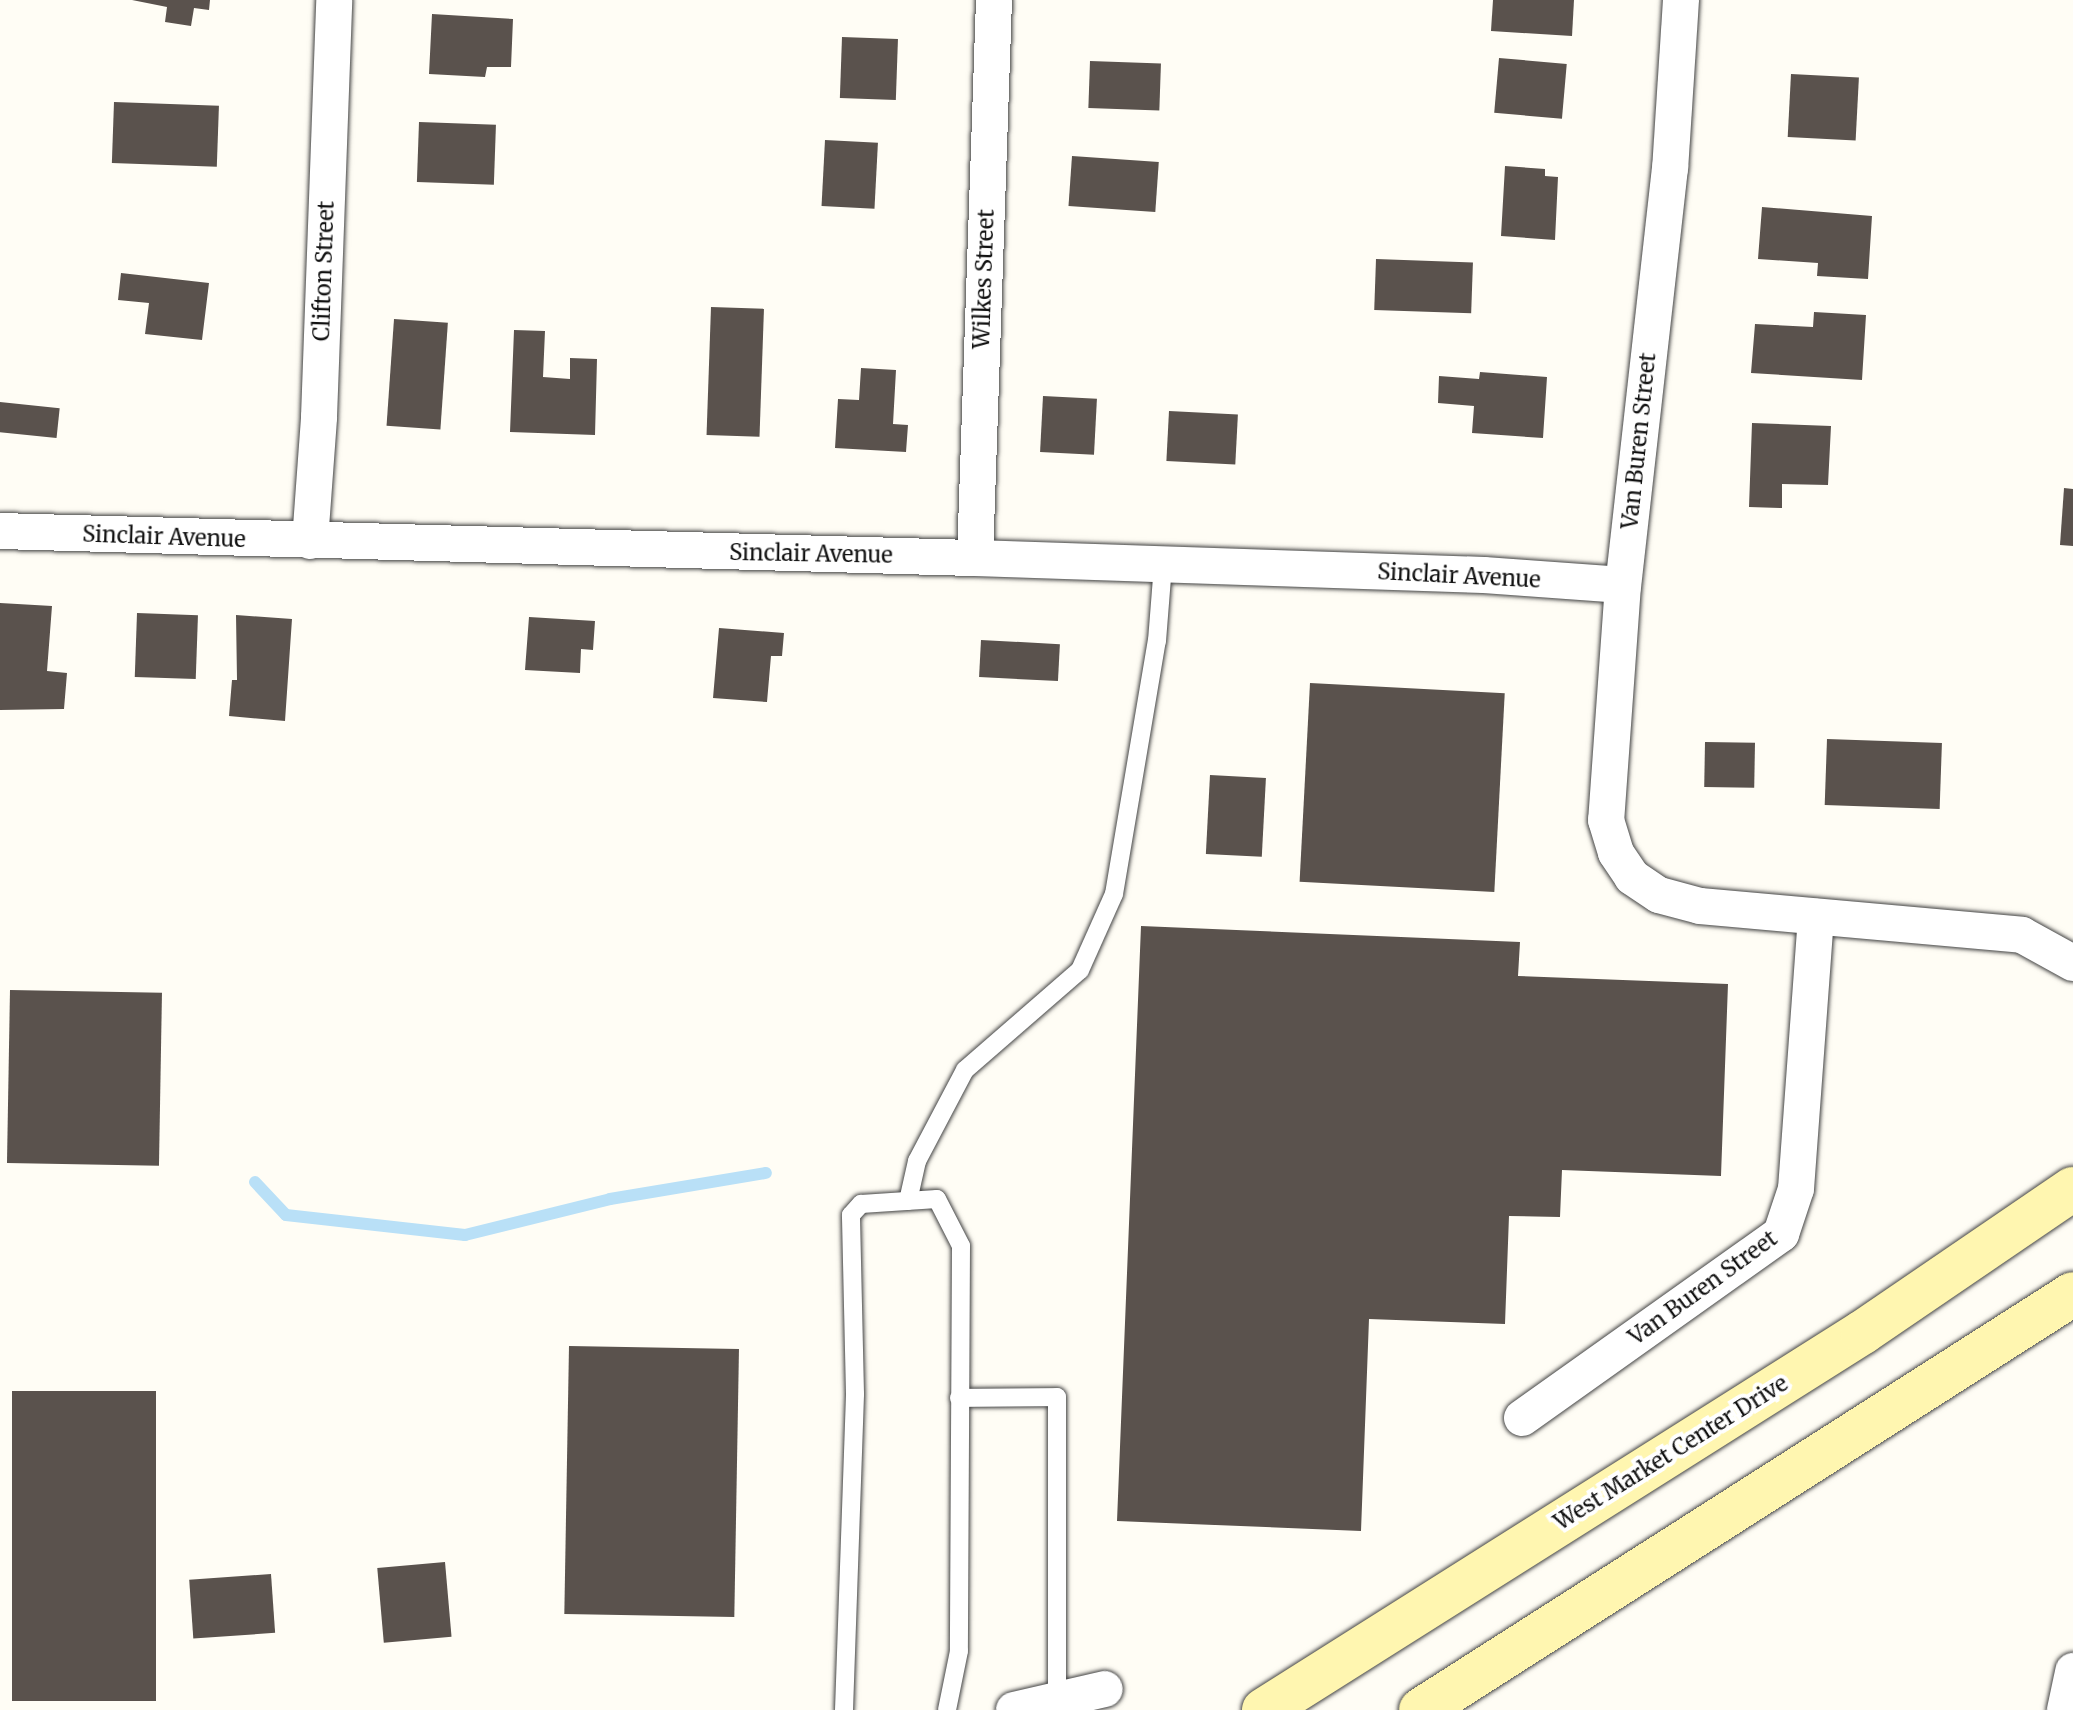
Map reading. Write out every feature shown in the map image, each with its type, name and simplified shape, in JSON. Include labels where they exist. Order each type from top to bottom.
[{"type":"main road","name":"West Market Center Drive","points":[[1264,1710],[1863,1332],[2020,1221],[2073,1189]]},
{"type":"main road","points":[[1421,1710],[2073,1294]]},
{"type":"street","name":"Clifton Street","points":[[310,541],[319,417],[334,0]]},
{"type":"street","name":"Wilkes Street","points":[[975,558],[994,0]]},
{"type":"street","name":"Van Buren Street","points":[[1522,1418],[1781,1234],[1796,1189],[1816,917],[1700,906],[1659,895],[1632,877],[1606,820],[1623,585],[1670,168],[1681,0]]},
{"type":"street","name":"Sinclair Avenue","points":[[0,531],[1163,564],[1623,585]]},
{"type":"street","points":[[1816,917],[2022,935],[2073,963]]},
{"type":"street","points":[[2020,1221],[2073,1174]]},
{"type":"street","points":[[2065,1710],[2073,1671]]},
{"type":"street","points":[[1014,1710],[1105,1689]]},
{"type":"lane","points":[[908,1201],[917,1161],[965,1070],[1080,970],[1114,894],[1157,641],[1163,564]]},
{"type":"lane","points":[[844,1710],[854,1365],[851,1215],[861,1204],[937,1199],[961,1246],[959,1651],[947,1710]]},
{"type":"lane","points":[[959,1398],[1057,1397],[1057,1700]]},
{"type":"building","points":[[132,0],[210,0],[209,10],[194,8],[191,26],[165,22],[167,7]]},
{"type":"building","points":[[1493,0],[1574,0],[1572,36],[1491,31]]},
{"type":"building","points":[[432,14],[513,19],[511,67],[487,67],[485,77],[429,74]]},
{"type":"building","points":[[842,37],[898,39],[896,100],[840,98]]},
{"type":"building","points":[[1499,58],[1567,64],[1562,119],[1494,113]]},
{"type":"building","points":[[1090,61],[1161,63],[1159,110],[1088,108]]},
{"type":"building","points":[[1791,74],[1859,78],[1856,140],[1788,137]]},
{"type":"building","points":[[114,102],[219,106],[217,167],[112,163]]},
{"type":"building","points":[[419,122],[496,125],[494,185],[417,182]]},
{"type":"building","points":[[825,140],[878,143],[874,209],[822,206]]},
{"type":"building","points":[[1072,156],[1159,162],[1155,212],[1069,206]]},
{"type":"building","points":[[1505,166],[1545,169],[1545,176],[1558,177],[1555,240],[1501,236]]},
{"type":"building","points":[[1762,207],[1872,216],[1868,279],[1817,276],[1818,263],[1758,259]]},
{"type":"building","points":[[1376,259],[1473,262],[1471,313],[1374,310]]},
{"type":"building","points":[[121,273],[209,283],[202,340],[145,334],[149,303],[118,300]]},
{"type":"building","points":[[711,307],[764,309],[760,437],[707,435]]},
{"type":"building","points":[[1814,312],[1866,315],[1862,380],[1751,373],[1755,324],[1813,327]]},
{"type":"building","points":[[394,319],[448,323],[440,430],[387,426]]},
{"type":"building","points":[[514,330],[545,331],[543,377],[570,379],[570,358],[597,359],[595,435],[510,432]]},
{"type":"building","points":[[861,368],[896,370],[893,424],[908,425],[906,452],[835,448],[838,399],[859,400]]},
{"type":"building","points":[[1480,372],[1547,377],[1543,438],[1472,433],[1474,406],[1438,403],[1439,376],[1479,379]]},
{"type":"building","points":[[1043,396],[1097,399],[1094,455],[1040,452]]},
{"type":"building","points":[[0,402],[60,408],[57,438],[0,432]]},
{"type":"building","points":[[1169,411],[1238,415],[1235,465],[1166,461]]},
{"type":"building","points":[[1752,423],[1831,426],[1828,485],[1782,484],[1782,508],[1749,507]]},
{"type":"building","points":[[2064,488],[2073,489],[2073,546],[2060,545]]},
{"type":"building","points":[[0,603],[52,606],[47,671],[67,673],[64,709],[0,710]]},
{"type":"building","points":[[137,613],[198,615],[196,679],[135,677]]},
{"type":"building","points":[[236,615],[292,619],[285,721],[229,716],[232,680],[237,680]]},
{"type":"building","points":[[529,617],[595,621],[593,650],[581,649],[580,673],[525,670]]},
{"type":"building","points":[[719,628],[784,633],[782,656],[771,656],[767,702],[713,698]]},
{"type":"building","points":[[981,640],[1060,644],[1058,681],[979,677]]},
{"type":"building","points":[[1310,683],[1505,693],[1494,892],[1300,882]]},
{"type":"building","points":[[1827,739],[1942,743],[1940,809],[1825,805]]},
{"type":"building","points":[[1705,742],[1755,743],[1754,788],[1704,787]]},
{"type":"building","points":[[1210,775],[1266,778],[1262,857],[1206,854]]},
{"type":"building","points":[[1141,926],[1520,942],[1518,976],[1728,984],[1721,1176],[1562,1170],[1560,1217],[1509,1216],[1505,1324],[1369,1319],[1361,1531],[1117,1521]]},
{"type":"building","points":[[10,990],[162,993],[159,1166],[7,1163]]},
{"type":"building","points":[[569,1346],[739,1349],[734,1617],[564,1614]]},
{"type":"building","points":[[12,1391],[156,1391],[156,1701],[12,1701]]},
{"type":"building","points":[[445,1562],[452,1637],[384,1643],[377,1568]]},
{"type":"building","points":[[271,1574],[275,1633],[193,1639],[189,1580]]},
{"type":"waterway","points":[[255,1182],[286,1215],[465,1235],[610,1199],[766,1173]]}]
